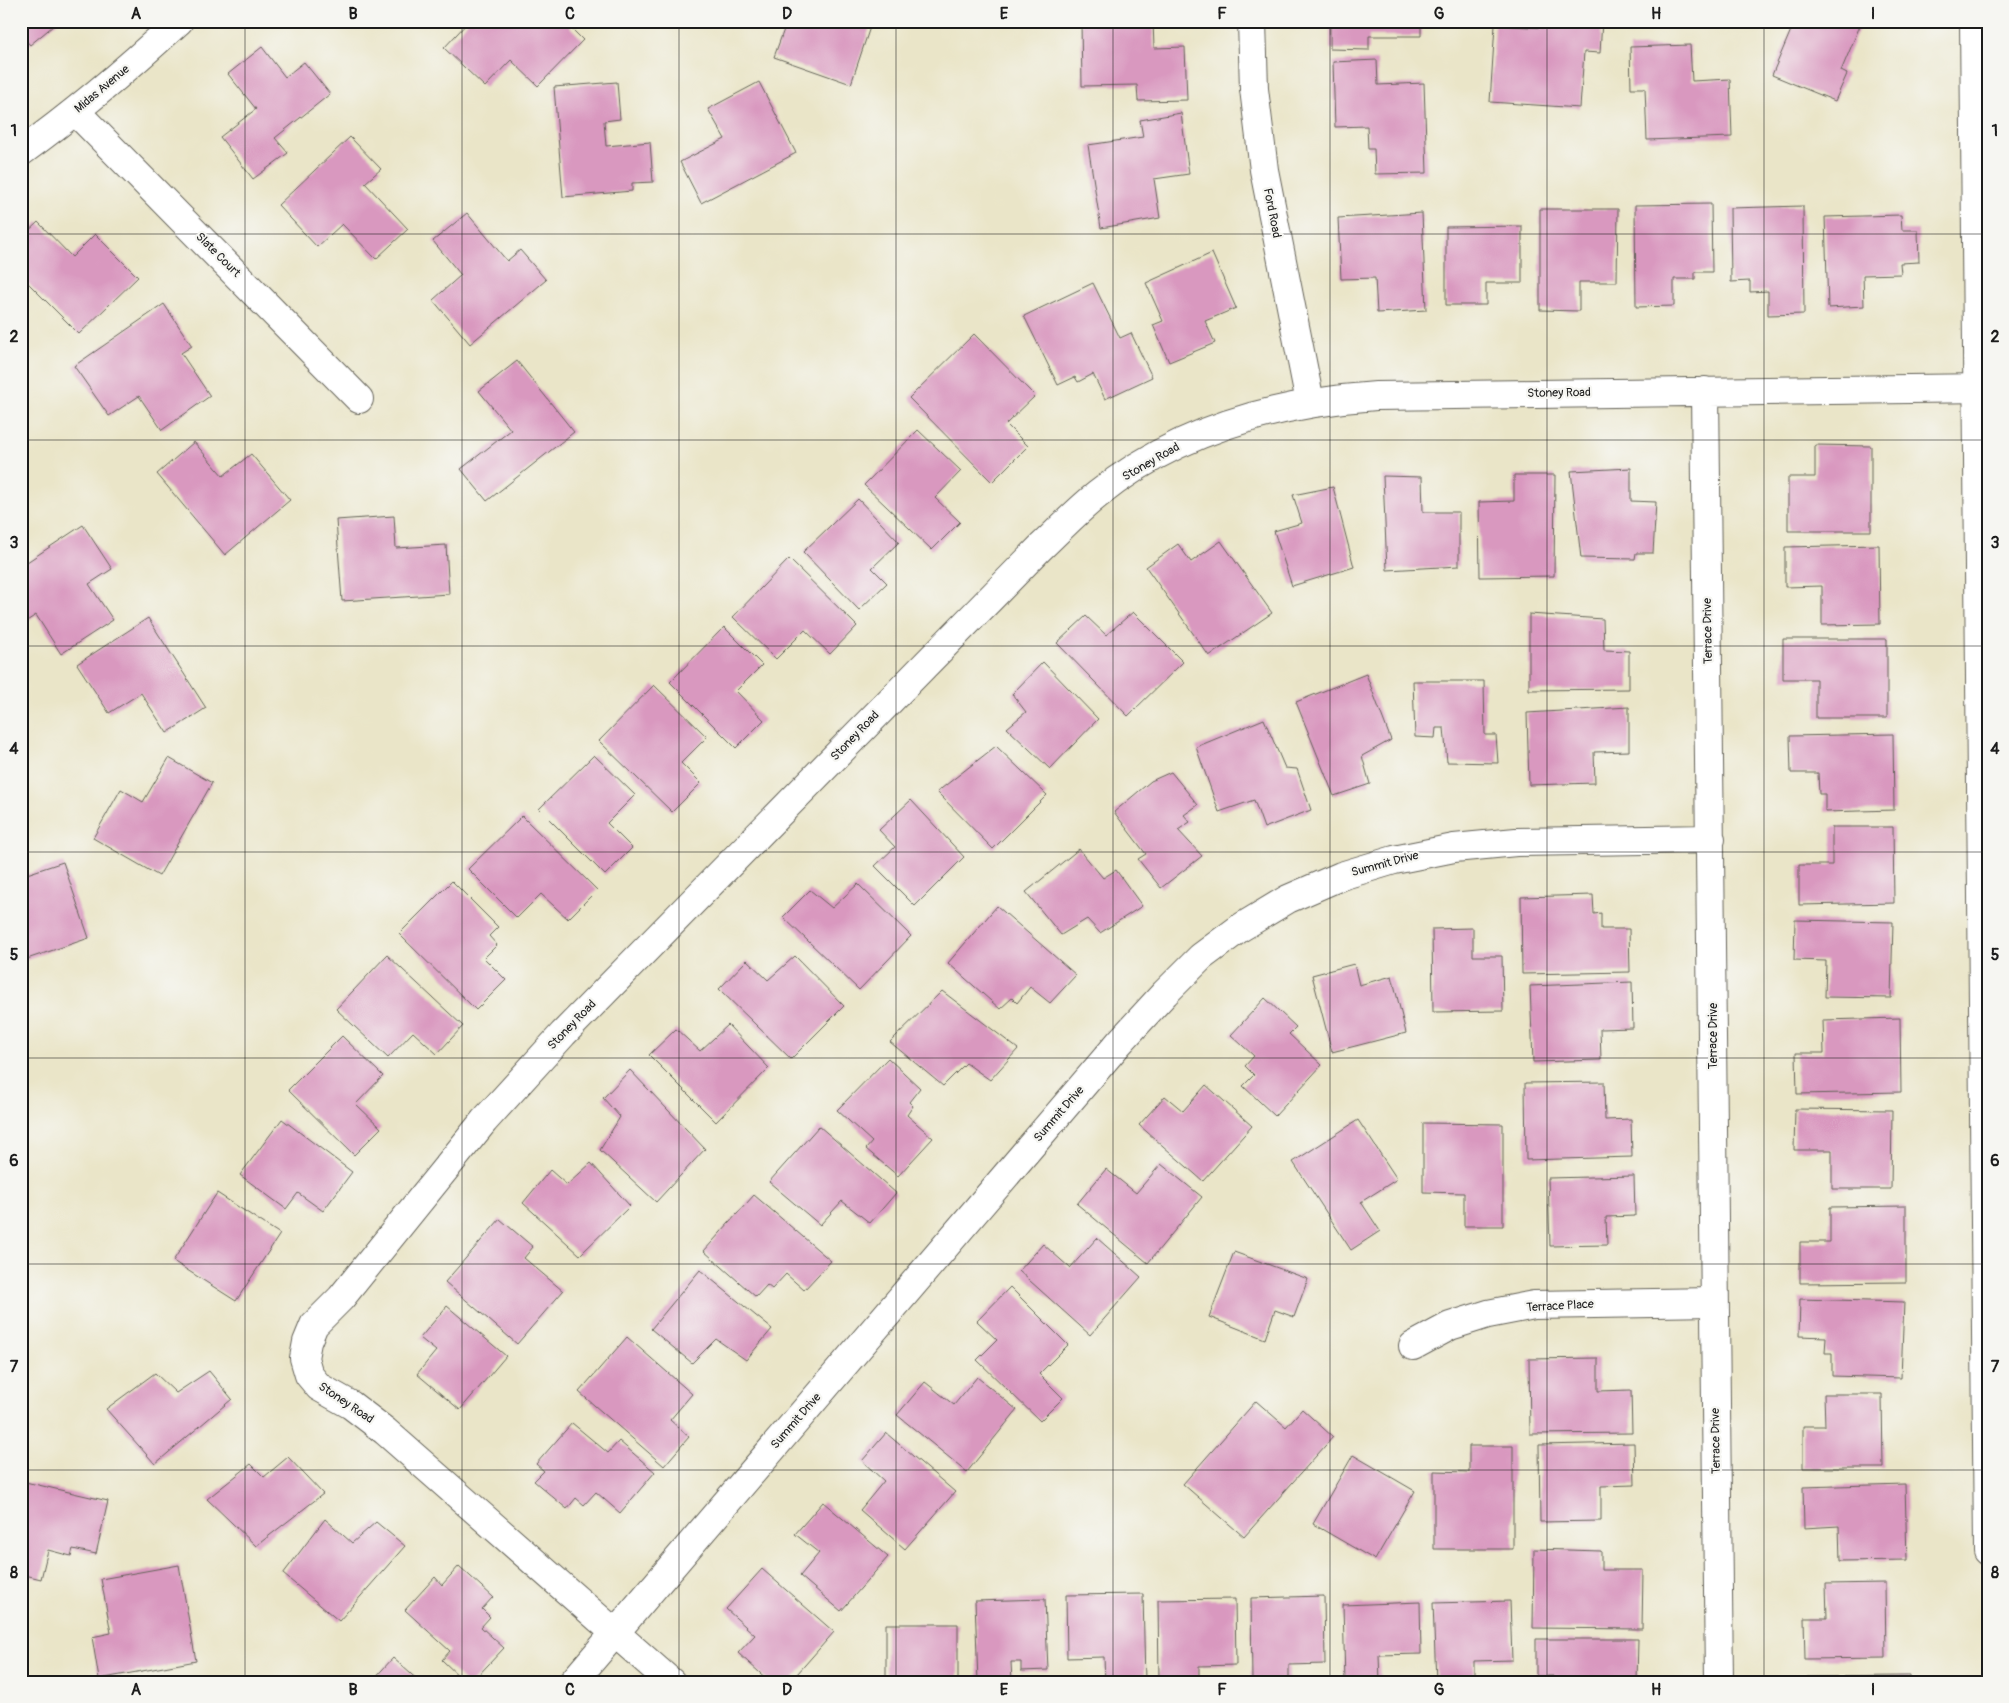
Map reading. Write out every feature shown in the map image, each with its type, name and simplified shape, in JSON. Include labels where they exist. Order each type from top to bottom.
[{"type":"street","name":"Midas Avenue","points":[[21,152],[76,112],[179,21]]},
{"type":"street","name":"Ford Road","points":[[1252,21],[1254,89],[1264,170],[1310,402]]},
{"type":"street","points":[[1974,21],[1982,388],[1988,1551]]},
{"type":"street","name":"Slate Court","points":[[76,112],[359,399]]},
{"type":"street","name":"Stoney Road","points":[[670,1682],[385,1430],[351,1405],[319,1388],[309,1375],[304,1358],[307,1342],[314,1325],[341,1298],[484,1121],[563,1034],[1041,547],[1097,495],[1145,462],[1195,437],[1251,416],[1310,402],[1376,396],[1982,388]]},
{"type":"street","name":"Terrace Drive","points":[[1705,391],[1718,1682]]},
{"type":"street","name":"Summit Drive","points":[[573,1682],[1120,1043],[1165,993],[1201,957],[1240,928],[1288,899],[1341,876],[1394,860],[1454,848],[1516,842],[1711,839]]},
{"type":"street","name":"Terrace Place","points":[[1413,1346],[1450,1326],[1488,1314],[1534,1305],[1714,1302]]},
{"type":"building","points":[[21,21],[59,21],[30,45],[21,35]]},
{"type":"building","points":[[469,21],[564,21],[583,40],[538,86],[511,60],[485,87],[444,48]]},
{"type":"building","points":[[787,21],[872,21],[851,84],[774,57]]},
{"type":"building","points":[[1081,21],[1153,21],[1154,48],[1185,47],[1187,100],[1138,101],[1137,85],[1082,86]]},
{"type":"building","points":[[1330,21],[1421,21],[1421,36],[1369,36],[1369,50],[1330,49]]},
{"type":"building","points":[[1545,21],[1602,21],[1600,53],[1584,52],[1580,108],[1490,102],[1495,25],[1545,28]]},
{"type":"building","points":[[1789,21],[1862,21],[1841,71],[1847,74],[1835,101],[1772,75],[1794,23]]},
{"type":"building","points":[[1690,45],[1692,81],[1730,79],[1732,137],[1647,140],[1645,88],[1631,88],[1630,47]]},
{"type":"building","points":[[262,47],[285,77],[304,62],[330,94],[275,138],[288,153],[253,179],[220,137],[256,109],[228,74]]},
{"type":"building","points":[[1377,60],[1378,85],[1424,83],[1427,173],[1375,174],[1374,149],[1368,149],[1367,126],[1335,127],[1333,62]]},
{"type":"building","points":[[617,82],[620,119],[604,121],[606,146],[650,142],[653,182],[632,183],[632,191],[563,197],[554,87]]},
{"type":"building","points":[[759,82],[796,153],[701,203],[680,162],[725,139],[708,109]]},
{"type":"building","points":[[1181,113],[1189,174],[1154,179],[1160,218],[1101,228],[1088,145],[1143,137],[1140,120]]},
{"type":"building","points":[[350,137],[381,169],[365,183],[408,229],[376,259],[342,224],[317,247],[278,205]]},
{"type":"building","points":[[1711,204],[1712,272],[1695,272],[1695,279],[1674,279],[1674,306],[1636,307],[1635,205]]},
{"type":"building","points":[[1803,206],[1804,314],[1768,315],[1768,291],[1750,292],[1750,281],[1731,282],[1730,208]]},
{"type":"building","points":[[1540,209],[1618,209],[1617,282],[1579,282],[1579,311],[1540,310]]},
{"type":"building","points":[[467,213],[507,261],[520,250],[546,280],[470,344],[433,300],[461,275],[433,241]]},
{"type":"building","points":[[1422,213],[1426,310],[1377,313],[1375,278],[1341,279],[1338,218]]},
{"type":"building","points":[[1901,215],[1902,230],[1918,230],[1919,262],[1900,263],[1901,274],[1863,275],[1864,306],[1828,308],[1825,217]]},
{"type":"building","points":[[38,222],[72,257],[95,234],[138,277],[79,334],[21,276],[21,238]]},
{"type":"building","points":[[1522,226],[1522,283],[1486,283],[1486,305],[1446,305],[1446,227]]},
{"type":"building","points":[[1212,253],[1236,308],[1205,321],[1215,343],[1169,362],[1153,325],[1163,321],[1146,283]]},
{"type":"building","points":[[1093,283],[1120,338],[1131,333],[1152,377],[1105,399],[1093,374],[1078,382],[1075,377],[1058,385],[1024,316]]},
{"type":"building","points":[[164,304],[192,346],[181,353],[210,396],[162,430],[139,396],[109,416],[74,366]]},
{"type":"building","points":[[974,334],[1035,396],[1006,424],[1028,446],[992,482],[909,398]]},
{"type":"building","points":[[517,361],[574,432],[487,501],[461,469],[511,430],[479,391]]},
{"type":"building","points":[[918,430],[961,471],[935,498],[960,522],[932,550],[864,485]]},
{"type":"building","points":[[194,442],[223,476],[251,454],[290,500],[225,555],[157,474]]},
{"type":"building","points":[[1815,445],[1871,446],[1871,531],[1788,531],[1788,477],[1815,477]]},
{"type":"building","points":[[1631,468],[1631,501],[1656,502],[1653,553],[1636,553],[1635,559],[1581,558],[1571,471]]},
{"type":"building","points":[[1514,475],[1555,475],[1554,576],[1480,577],[1479,502],[1514,501]]},
{"type":"building","points":[[1383,476],[1422,477],[1423,512],[1459,512],[1459,566],[1387,570]]},
{"type":"building","points":[[1333,487],[1354,567],[1292,586],[1274,531],[1302,523],[1293,495]]},
{"type":"building","points":[[858,499],[899,542],[872,568],[887,583],[859,610],[803,552]]},
{"type":"building","points":[[394,516],[396,548],[446,545],[449,594],[342,601],[336,520]]},
{"type":"building","points":[[83,525],[112,569],[89,584],[113,620],[61,654],[36,615],[22,624],[21,622],[21,566]]},
{"type":"building","points":[[1221,541],[1272,613],[1209,656],[1146,567],[1178,544],[1191,562]]},
{"type":"building","points":[[1879,545],[1880,624],[1822,625],[1822,586],[1785,587],[1785,547]]},
{"type":"building","points":[[789,559],[857,626],[830,654],[805,630],[776,659],[733,617]]},
{"type":"building","points":[[1133,612],[1183,662],[1128,716],[1057,643],[1086,616],[1106,635]]},
{"type":"building","points":[[1529,614],[1603,619],[1604,650],[1629,651],[1629,689],[1529,690]]},
{"type":"building","points":[[148,618],[206,708],[167,733],[141,693],[109,713],[77,664]]},
{"type":"building","points":[[724,627],[762,665],[736,691],[764,720],[736,748],[670,682]]},
{"type":"building","points":[[1783,639],[1887,639],[1887,718],[1816,718],[1816,679],[1783,679]]},
{"type":"building","points":[[1043,662],[1098,719],[1050,769],[1007,728],[1026,712],[1012,694]]},
{"type":"building","points":[[1366,674],[1391,740],[1362,756],[1370,784],[1334,796],[1296,702]]},
{"type":"building","points":[[1413,681],[1484,681],[1485,735],[1496,735],[1498,763],[1447,762],[1444,728],[1436,728],[1435,738],[1415,737]]},
{"type":"building","points":[[654,685],[707,737],[681,763],[701,783],[672,812],[599,741]]},
{"type":"building","points":[[1629,707],[1629,751],[1594,752],[1595,783],[1529,785],[1527,713]]},
{"type":"building","points":[[1264,719],[1285,768],[1297,769],[1311,810],[1264,828],[1254,800],[1219,812],[1196,747]]},
{"type":"building","points":[[1893,734],[1894,810],[1825,812],[1825,794],[1819,794],[1818,773],[1791,773],[1790,736]]},
{"type":"building","points":[[996,746],[1047,795],[993,849],[937,792]]},
{"type":"building","points":[[594,755],[635,795],[607,823],[632,848],[605,875],[539,809]]},
{"type":"building","points":[[169,758],[212,783],[159,876],[93,838],[121,789],[143,802]]},
{"type":"building","points":[[1171,772],[1198,805],[1184,815],[1190,822],[1178,830],[1202,856],[1161,888],[1138,859],[1146,854],[1114,812],[1151,781]]},
{"type":"building","points":[[911,800],[964,857],[915,906],[875,866],[895,847],[879,830]]},
{"type":"building","points":[[522,816],[597,890],[568,919],[541,894],[517,918],[468,869]]},
{"type":"building","points":[[1832,827],[1893,827],[1894,903],[1799,905],[1799,865],[1832,865]]},
{"type":"building","points":[[1079,849],[1103,878],[1116,870],[1142,906],[1100,933],[1087,919],[1061,935],[1026,892]]},
{"type":"building","points":[[63,862],[89,938],[21,961],[21,876]]},
{"type":"building","points":[[452,881],[498,927],[489,936],[497,945],[484,958],[506,980],[476,1010],[399,934]]},
{"type":"building","points":[[858,884],[911,936],[859,990],[783,917],[810,890],[832,908]]},
{"type":"building","points":[[1593,895],[1594,914],[1601,913],[1601,929],[1629,929],[1630,972],[1522,974],[1521,897]]},
{"type":"building","points":[[997,906],[1076,975],[1050,1003],[1030,987],[1017,1003],[1012,998],[1000,1009],[948,963]]},
{"type":"building","points":[[1795,920],[1893,922],[1891,998],[1825,997],[1826,961],[1794,960]]},
{"type":"building","points":[[1473,928],[1473,956],[1502,956],[1503,1011],[1433,1012],[1432,929]]},
{"type":"building","points":[[387,955],[463,1026],[437,1054],[413,1032],[388,1058],[336,1009]]},
{"type":"building","points":[[795,956],[844,1006],[791,1059],[719,989],[747,960],[768,980]]},
{"type":"building","points":[[1354,964],[1359,985],[1392,976],[1406,1033],[1332,1052],[1312,975]]},
{"type":"building","points":[[1632,982],[1633,1028],[1600,1029],[1601,1060],[1533,1062],[1530,986]]},
{"type":"building","points":[[942,991],[1018,1049],[990,1080],[966,1063],[943,1086],[890,1042]]},
{"type":"building","points":[[1265,998],[1296,1027],[1289,1034],[1322,1065],[1275,1116],[1243,1086],[1254,1075],[1245,1066],[1254,1056],[1231,1035]]},
{"type":"building","points":[[1900,1018],[1901,1092],[1797,1094],[1796,1053],[1824,1053],[1823,1020]]},
{"type":"building","points":[[728,1025],[769,1068],[716,1122],[649,1055],[676,1029],[700,1051]]},
{"type":"building","points":[[342,1036],[383,1076],[356,1104],[381,1128],[354,1155],[288,1090]]},
{"type":"building","points":[[888,1058],[920,1088],[909,1102],[913,1106],[907,1115],[933,1138],[898,1176],[866,1149],[872,1142],[837,1110]]},
{"type":"building","points":[[630,1070],[705,1149],[656,1202],[600,1150],[620,1117],[603,1098]]},
{"type":"building","points":[[1604,1082],[1605,1120],[1631,1119],[1632,1157],[1526,1160],[1525,1083]]},
{"type":"building","points":[[1206,1085],[1252,1126],[1203,1181],[1139,1125],[1165,1096],[1183,1111]]},
{"type":"building","points":[[1795,1109],[1892,1110],[1891,1189],[1832,1189],[1832,1150],[1794,1150]]},
{"type":"building","points":[[282,1119],[352,1172],[323,1211],[298,1193],[286,1209],[240,1175]]},
{"type":"building","points":[[1358,1120],[1397,1179],[1361,1202],[1380,1231],[1351,1250],[1293,1162]]},
{"type":"building","points":[[1423,1123],[1503,1124],[1503,1226],[1464,1226],[1464,1193],[1423,1192]]},
{"type":"building","points":[[819,1126],[896,1193],[870,1223],[842,1201],[820,1225],[769,1182]]},
{"type":"building","points":[[591,1163],[630,1206],[580,1255],[523,1203],[550,1170],[567,1185]]},
{"type":"building","points":[[1161,1164],[1202,1197],[1148,1263],[1077,1204],[1106,1169],[1136,1193]]},
{"type":"building","points":[[1634,1176],[1635,1216],[1606,1217],[1607,1245],[1550,1246],[1548,1178]]},
{"type":"building","points":[[217,1193],[280,1234],[236,1301],[173,1261]]},
{"type":"building","points":[[754,1195],[831,1261],[804,1290],[786,1274],[772,1289],[767,1285],[756,1297],[704,1251]]},
{"type":"building","points":[[1906,1206],[1906,1282],[1800,1283],[1800,1242],[1830,1242],[1830,1207]]},
{"type":"building","points":[[500,1219],[533,1247],[524,1258],[563,1291],[517,1344],[445,1282]]},
{"type":"building","points":[[1097,1238],[1141,1277],[1090,1335],[1019,1271],[1043,1244],[1070,1268]]},
{"type":"building","points":[[1234,1252],[1308,1279],[1294,1317],[1275,1310],[1265,1339],[1209,1317]]},
{"type":"building","points":[[700,1270],[772,1329],[746,1360],[716,1339],[692,1363],[651,1329]]},
{"type":"building","points":[[1010,1287],[1068,1345],[1039,1374],[1063,1398],[1040,1421],[977,1360],[997,1340],[977,1321]]},
{"type":"building","points":[[1800,1299],[1904,1302],[1901,1378],[1832,1376],[1832,1353],[1825,1353],[1826,1337],[1799,1336]]},
{"type":"building","points":[[447,1306],[506,1356],[460,1410],[417,1374],[436,1351],[420,1338]]},
{"type":"building","points":[[627,1337],[692,1394],[670,1420],[689,1437],[664,1466],[579,1392]]},
{"type":"building","points":[[1598,1358],[1598,1391],[1631,1390],[1632,1433],[1530,1434],[1529,1359]]},
{"type":"building","points":[[209,1371],[232,1399],[155,1464],[106,1409],[155,1373],[176,1393]]},
{"type":"building","points":[[977,1377],[1017,1410],[967,1472],[897,1415],[925,1382],[954,1405]]},
{"type":"building","points":[[1824,1394],[1882,1394],[1883,1468],[1803,1468],[1803,1426],[1825,1426]]},
{"type":"building","points":[[1256,1401],[1286,1427],[1302,1409],[1333,1437],[1244,1537],[1183,1484]]},
{"type":"building","points":[[572,1423],[608,1453],[619,1441],[655,1472],[620,1513],[596,1492],[584,1505],[576,1498],[567,1509],[534,1481],[544,1471],[536,1464]]},
{"type":"building","points":[[886,1433],[955,1492],[905,1549],[860,1510],[884,1481],[862,1461]]},
{"type":"building","points":[[1634,1443],[1635,1485],[1601,1486],[1601,1521],[1540,1522],[1539,1445]]},
{"type":"building","points":[[1469,1446],[1513,1446],[1513,1549],[1434,1549],[1434,1471],[1469,1472]]},
{"type":"building","points":[[1353,1455],[1415,1491],[1375,1560],[1313,1524]]},
{"type":"building","points":[[288,1457],[323,1494],[256,1546],[207,1499],[251,1464],[264,1477]]},
{"type":"building","points":[[21,1481],[108,1501],[96,1554],[73,1549],[71,1556],[48,1550],[41,1579],[21,1574]]},
{"type":"building","points":[[1905,1484],[1907,1560],[1840,1561],[1839,1526],[1804,1528],[1803,1487]]},
{"type":"building","points":[[823,1502],[888,1557],[841,1611],[800,1576],[819,1553],[795,1534]]},
{"type":"building","points":[[325,1519],[352,1543],[376,1522],[405,1546],[339,1621],[283,1574]]},
{"type":"building","points":[[1534,1549],[1601,1551],[1601,1570],[1643,1570],[1642,1629],[1533,1628]]},
{"type":"building","points":[[179,1565],[196,1661],[99,1679],[92,1637],[111,1633],[101,1579]]},
{"type":"building","points":[[459,1566],[493,1597],[482,1609],[490,1617],[481,1627],[504,1648],[472,1682],[465,1682],[442,1660],[450,1651],[405,1610],[435,1577],[442,1585]]},
{"type":"building","points":[[762,1569],[834,1632],[790,1682],[770,1682],[738,1653],[755,1635],[726,1609]]},
{"type":"building","points":[[1885,1583],[1886,1658],[1805,1659],[1804,1618],[1827,1618],[1826,1584]]},
{"type":"building","points":[[1143,1594],[1145,1682],[1105,1682],[1104,1657],[1067,1658],[1066,1595]]},
{"type":"building","points":[[1324,1596],[1325,1664],[1289,1665],[1289,1682],[1252,1682],[1251,1598]]},
{"type":"building","points":[[1045,1599],[1048,1670],[1021,1671],[1021,1662],[1011,1662],[1012,1682],[978,1682],[975,1601]]},
{"type":"building","points":[[1235,1599],[1236,1665],[1199,1666],[1199,1682],[1159,1682],[1158,1600]]},
{"type":"building","points":[[1510,1601],[1512,1660],[1474,1661],[1474,1682],[1436,1682],[1433,1603]]},
{"type":"building","points":[[1420,1602],[1421,1654],[1379,1655],[1380,1682],[1345,1682],[1343,1605]]},
{"type":"building","points":[[886,1624],[958,1624],[958,1682],[886,1682]]},
{"type":"building","points":[[1536,1639],[1638,1639],[1637,1682],[1553,1682],[1553,1676],[1536,1676]]},
{"type":"building","points":[[393,1658],[420,1682],[371,1682]]},
{"type":"building","points":[[1910,1676],[1910,1682],[1807,1682],[1807,1677]]}]
